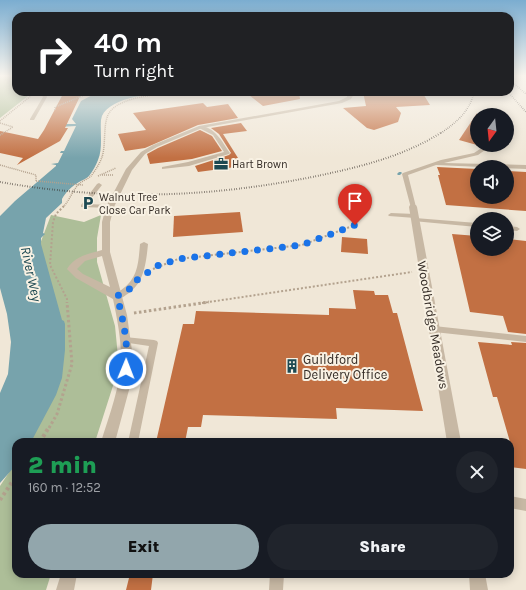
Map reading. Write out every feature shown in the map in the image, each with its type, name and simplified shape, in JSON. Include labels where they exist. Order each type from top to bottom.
[{"type":"street","points":[[109,438],[122,390],[127,358],[122,315],[106,252],[106,222],[110,207],[129,169],[143,153],[170,139],[201,127],[331,104]]},
{"type":"street","name":"Woodbridge Meadows","points":[[415,214],[453,438]]},
{"type":"street","points":[[106,252],[85,257],[75,264],[72,269],[78,276],[110,290],[117,296]]},
{"type":"street","points":[[65,590],[68,578]]},
{"type":"street","points":[[478,578],[479,590]]},
{"type":"lane","points":[[32,119],[41,104]]},
{"type":"lane","points":[[164,168],[189,164],[227,153],[215,134],[201,127]]},
{"type":"lane","points":[[415,214],[405,174],[479,152]]},
{"type":"lane","points":[[435,164],[470,166]]},
{"type":"lane","points":[[514,167],[526,167]]},
{"type":"lane","points":[[99,185],[83,206],[110,207]]},
{"type":"lane","points":[[391,215],[415,214],[470,224]]},
{"type":"lane","points":[[117,296],[133,287],[137,280],[142,268],[144,244]]},
{"type":"lane","points":[[434,329],[526,340]]},
{"type":"lane","points":[[125,340],[154,343],[134,438]]},
{"type":"lane","points":[[514,503],[526,505]]},
{"type":"lane","points":[[276,590],[277,578]]},
{"type":"path","points":[[0,135],[13,127],[0,122],[22,104]]},
{"type":"path","points":[[55,110],[56,107],[64,104]]},
{"type":"path","points":[[42,438],[57,414],[72,364],[66,299],[50,265],[53,222],[56,214],[68,202],[78,186],[91,176],[102,158],[108,115],[113,109],[122,104]]},
{"type":"path","points":[[0,165],[36,175],[36,181],[83,185]]},
{"type":"path","points":[[137,280],[157,266],[178,259],[302,245],[355,225]]},
{"type":"path","points":[[122,315],[424,270]]},
{"type":"path","points":[[0,500],[12,482]]},
{"type":"green space","points":[[0,104],[18,104],[0,118]]},
{"type":"green space","points":[[51,215],[84,222],[101,215],[97,238],[97,262],[115,326],[119,367],[96,438],[29,438],[40,244]]},
{"type":"green space","points":[[12,468],[12,578],[50,578],[46,590],[0,590],[0,486]]},
{"type":"water","name":"River Wey","points":[[80,104],[116,104],[104,113],[101,120],[100,155],[94,168],[88,177],[76,184],[65,194],[62,199],[62,203],[46,218],[43,233],[45,234],[41,238],[41,244],[62,320],[65,324],[65,350],[62,378],[56,395],[33,438],[12,438],[12,470],[0,483],[0,393],[8,374],[11,342],[7,314],[0,288],[0,216],[56,166],[51,164],[58,163],[63,153],[60,153],[61,151],[64,151],[76,126],[58,127],[60,124],[76,124],[72,119]]},
{"type":"building","points":[[58,104],[77,104],[65,128],[68,128],[60,141],[17,165],[23,158],[0,153],[0,131],[38,139]]},
{"type":"building","points":[[199,104],[204,104],[207,107],[228,104],[238,118],[198,125],[145,148],[125,151],[118,134],[146,130],[133,113]]},
{"type":"building","points":[[260,104],[276,104],[263,106]]},
{"type":"building","points":[[365,104],[429,104],[430,105],[396,107],[401,113],[398,122],[374,130],[367,128],[343,108],[366,106]]},
{"type":"building","points":[[241,123],[247,131],[223,134],[243,166],[198,172],[195,166],[229,155],[231,153],[219,134],[211,128]]},
{"type":"building","points":[[470,124],[470,143],[459,140]]},
{"type":"building","points":[[200,130],[212,136],[222,151],[192,159],[150,164],[147,154]]},
{"type":"building","points":[[437,167],[470,169],[470,204],[514,204],[514,171],[526,172],[526,211],[446,205],[438,175],[440,175]]},
{"type":"building","points":[[240,212],[243,232],[173,237],[174,216]]},
{"type":"building","points":[[452,234],[470,235],[470,256],[514,256],[514,240],[526,241],[526,334],[508,332],[503,316],[470,312]]},
{"type":"building","points":[[342,237],[367,239],[368,254],[341,252]]},
{"type":"building","name":"Guildford Delivery Office","points":[[353,290],[374,291],[375,295],[388,295],[393,313],[397,313],[423,411],[336,408],[337,419],[203,415],[201,427],[188,427],[186,438],[157,438],[183,324],[194,324],[196,311],[329,315],[329,308],[356,309]]},
{"type":"building","points":[[478,342],[512,345],[511,342],[526,343],[526,469],[514,468],[514,438],[509,438],[497,397],[493,397]]},
{"type":"building","points":[[129,578],[152,578],[151,590],[126,590]]},
{"type":"railway","points":[[441,133],[462,116],[470,104]]},
{"type":"railway","points":[[518,104],[526,112]]},
{"type":"railway","points":[[0,182],[40,188],[119,194],[198,193],[237,189],[317,176],[382,160],[413,148],[442,132]]},
{"type":"place","name":"Hart Brown","points":[[221,164]]},
{"type":"place","name":"Walnut Tree Close Car Park","points":[[88,203]]},
{"type":"place","name":"Guildford Delivery Office","points":[[292,366]]},
{"type":"route","points":[[126,369],[127,358],[122,315],[117,296],[127,292],[133,287],[137,280],[157,266],[178,259],[302,245],[355,225]]}]
